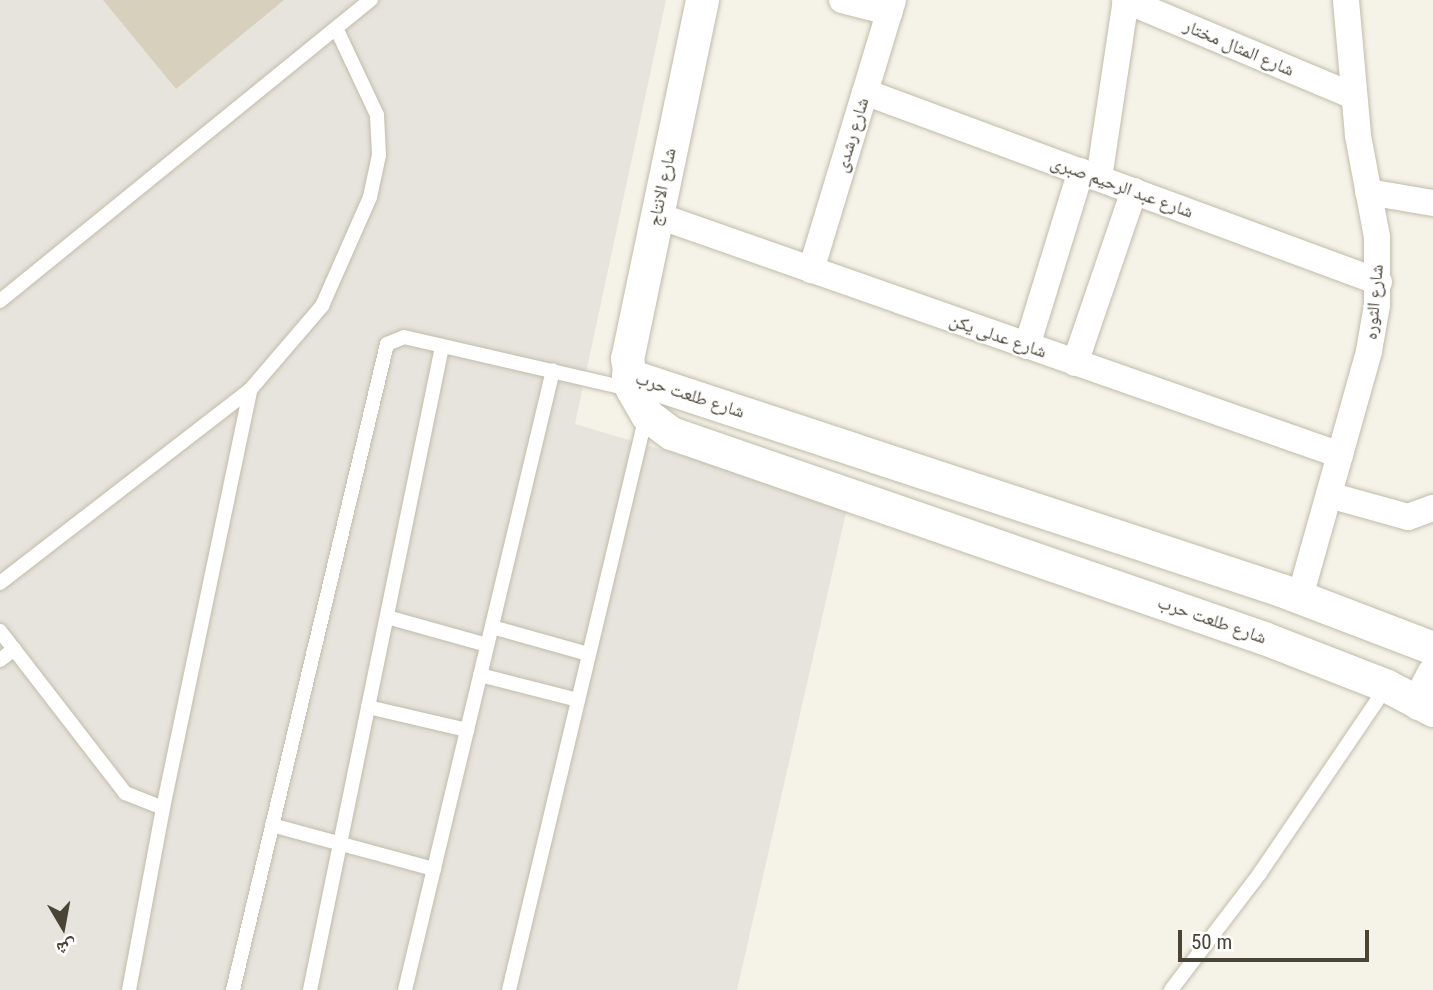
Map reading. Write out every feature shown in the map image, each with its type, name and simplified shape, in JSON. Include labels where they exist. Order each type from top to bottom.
[{"type":"street","name":"شارع الانتاج","points":[[635,393],[627,358],[702,0]]},
{"type":"street","points":[[842,0],[891,6]]},
{"type":"street","points":[[1027,346],[1090,175],[1125,0]]},
{"type":"street","name":"شارع المثال مختار","points":[[1125,0],[1158,7],[1353,96]]},
{"type":"street","name":"شارع الثوره","points":[[1291,593],[1329,495],[1369,351],[1379,282],[1353,96],[1346,0]]},
{"type":"street","name":"شارع رشدى","points":[[811,270],[891,6]]},
{"type":"street","name":"شارع عبد الرحيم صبرى","points":[[866,92],[1379,282]]},
{"type":"street","points":[[1075,363],[1134,191]]},
{"type":"street","points":[[1368,192],[1433,203]]},
{"type":"street","name":"شارع عدلى يكن","points":[[656,215],[1340,455]]},
{"type":"street","name":"شارع طلعت حرب","points":[[635,393],[1291,593],[1433,648]]},
{"type":"street","name":"شارع طلعت حرب","points":[[635,393],[671,433],[1264,638],[1387,686],[1425,707]]},
{"type":"street","points":[[1329,495],[1408,517],[1433,508]]},
{"type":"street","points":[[1264,638],[1291,593]]},
{"type":"street","points":[[1425,707],[1433,674]]},
{"type":"lane","points":[[0,301],[371,0]]},
{"type":"lane","points":[[0,583],[250,390],[323,306],[372,186],[379,155],[377,114],[336,28]]},
{"type":"lane","points":[[233,990],[387,344],[397,337],[553,370],[635,393],[588,654],[509,990]]},
{"type":"lane","points":[[310,990],[442,346]]},
{"type":"lane","points":[[405,990],[553,370]]},
{"type":"lane","points":[[129,990],[163,808],[250,390]]},
{"type":"lane","points":[[387,617],[488,645]]},
{"type":"lane","points":[[492,627],[588,654]]},
{"type":"lane","points":[[0,631],[125,793],[163,808]]},
{"type":"lane","points":[[0,660],[14,649]]},
{"type":"lane","points":[[480,676],[578,700]]},
{"type":"lane","points":[[1171,990],[1260,873],[1387,686]]},
{"type":"lane","points":[[368,707],[467,730]]},
{"type":"lane","points":[[272,825],[434,869]]},
{"type":"shaded area","points":[[0,0],[666,0],[575,424],[848,504],[737,990],[0,990]]},
{"type":"building","points":[[103,0],[284,0],[176,89]]}]
